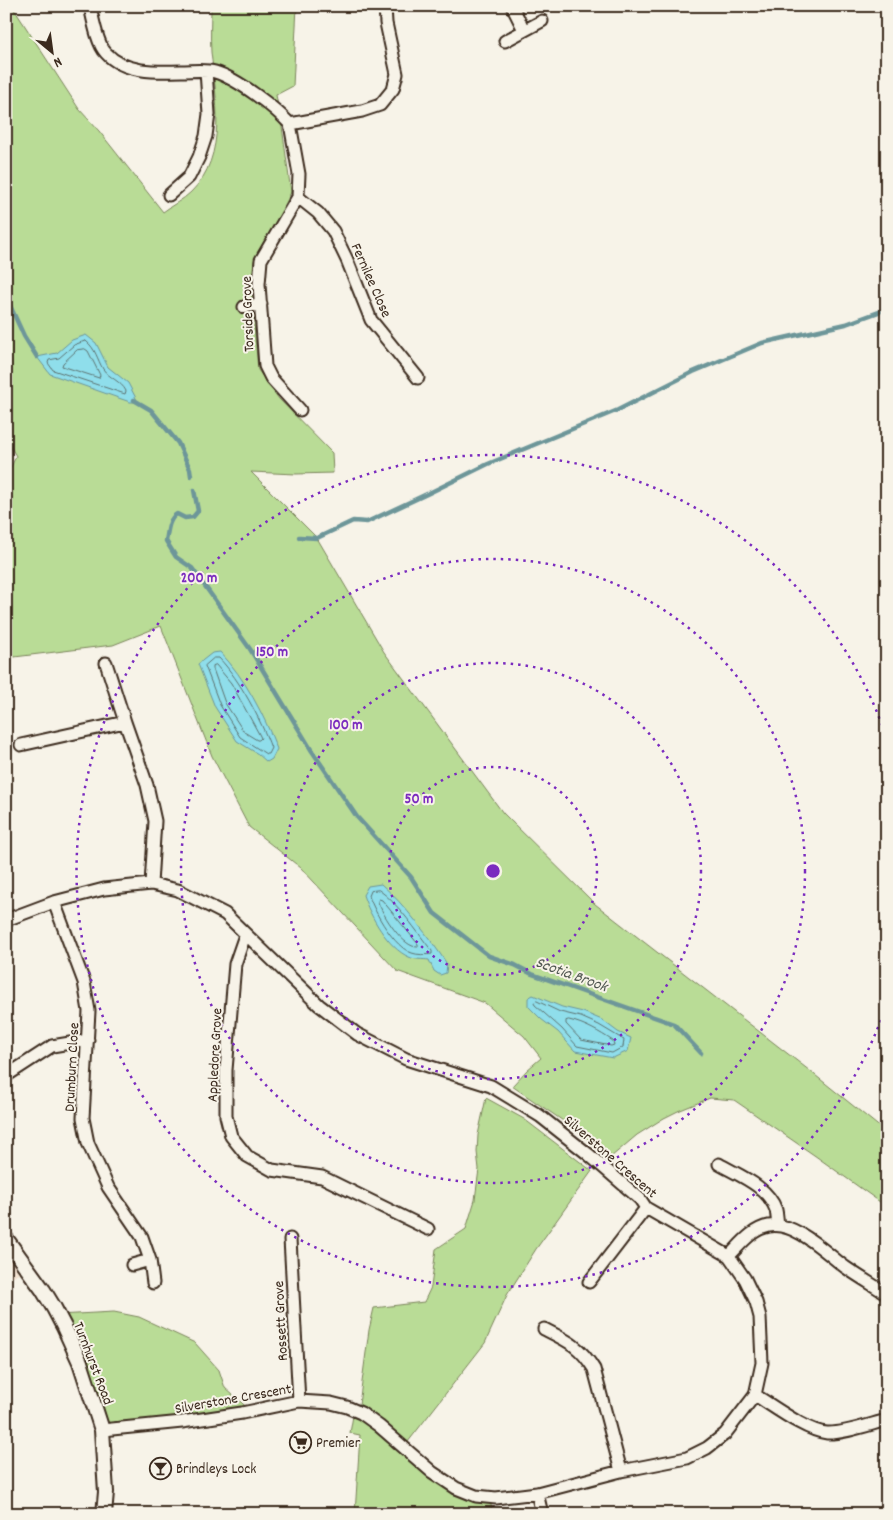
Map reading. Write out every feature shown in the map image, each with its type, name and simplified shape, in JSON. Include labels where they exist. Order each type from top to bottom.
[{"type":"street","points":[[90,6],[97,35],[105,53],[121,64],[134,70],[166,72],[206,71],[223,75],[258,97],[290,124],[362,111],[380,105],[393,89],[396,74],[386,23],[385,6]]},
{"type":"street","points":[[512,6],[524,30]]},
{"type":"street","points":[[505,41],[542,21]]},
{"type":"street","points":[[169,195],[189,177],[199,157],[206,136],[208,114],[206,71]]},
{"type":"street","name":"Torside Grove","points":[[290,124],[299,174],[298,197],[262,260],[260,278],[267,373],[300,410]]},
{"type":"street","name":"Fernilee Close","points":[[298,197],[318,213],[334,230],[371,320],[418,378]]},
{"type":"street","points":[[244,307],[261,304]]},
{"type":"street","points":[[106,663],[147,785],[155,820],[150,884]]},
{"type":"street","points":[[21,745],[125,722]]},
{"type":"street","name":"Silverstone Crescent","points":[[6,920],[54,902],[104,889],[150,884],[178,890],[225,914],[319,1005],[357,1034],[406,1059],[491,1086],[540,1116],[640,1198],[646,1208],[730,1256],[745,1279],[756,1302],[760,1318],[762,1363],[755,1395],[725,1434],[707,1448],[687,1458],[620,1471],[537,1493],[496,1498],[476,1496],[466,1492],[432,1472],[361,1413],[331,1403],[299,1401],[242,1413],[182,1422],[102,1430]]},
{"type":"street","name":"Drumburn Close","points":[[54,902],[84,982],[88,1012],[88,1040],[83,1118],[88,1143],[108,1187],[142,1237],[150,1260],[152,1283]]},
{"type":"street","name":"Appledore Grove","points":[[244,934],[235,964],[226,1070],[226,1116],[231,1136],[247,1156],[272,1170],[322,1177],[428,1229]]},
{"type":"street","points":[[6,1076],[52,1046],[88,1040]]},
{"type":"street","points":[[719,1164],[760,1188],[776,1209],[778,1225]]},
{"type":"street","points":[[589,1282],[646,1208]]},
{"type":"street","points":[[730,1256],[749,1236],[758,1230],[767,1226],[778,1225],[801,1234],[845,1267],[887,1294]]},
{"type":"street","name":"Turnhurst Road","points":[[6,1239],[43,1290],[64,1327],[80,1362],[102,1430],[106,1492],[104,1514]]},
{"type":"street","name":"Rossett Grove","points":[[290,1239],[299,1401]]},
{"type":"street","points":[[132,1265],[150,1260]]},
{"type":"street","points":[[544,1329],[574,1344],[587,1356],[594,1370],[620,1471]]},
{"type":"street","points":[[755,1395],[807,1426],[826,1433],[845,1431],[887,1420]]},
{"type":"street","points":[[537,1493],[542,1514]]},
{"type":"shaded area","points":[[6,1239],[27,1268],[6,1281]]},
{"type":"green space","points":[[6,6],[12,6],[79,109],[99,131],[163,212],[188,195],[203,177],[215,144],[217,107],[211,52],[211,6],[297,6],[293,86],[276,95],[291,192],[279,218],[254,261],[252,301],[258,370],[279,399],[332,453],[333,473],[251,472],[317,538],[384,652],[503,813],[595,904],[887,1133],[887,1207],[734,1100],[710,1098],[678,1111],[637,1135],[611,1157],[575,1129],[512,1086],[541,1058],[524,1036],[485,1003],[397,971],[301,868],[249,827],[212,756],[161,626],[113,645],[6,658],[6,478],[16,456],[6,439]]},
{"type":"green space","points":[[486,1098],[524,1119],[592,1171],[536,1249],[507,1295],[485,1343],[404,1447],[432,1472],[489,1497],[493,1514],[355,1514],[360,1435],[350,1433],[354,1410],[358,1412],[369,1330],[374,1308],[424,1302],[431,1287],[436,1249],[466,1229],[475,1200],[479,1169],[478,1135]]},
{"type":"green space","points":[[114,1312],[139,1317],[195,1343],[219,1370],[225,1388],[251,1411],[102,1430],[58,1315]]},
{"type":"water","points":[[86,335],[96,343],[108,367],[128,383],[138,402],[130,402],[50,374],[37,357],[57,353],[72,340]]},
{"type":"water","points":[[220,652],[246,685],[272,736],[277,749],[272,759],[267,762],[237,741],[215,707],[198,664],[212,653]]},
{"type":"water","points":[[381,884],[408,911],[433,943],[447,964],[446,973],[440,975],[434,971],[429,960],[411,958],[401,953],[387,939],[370,912],[363,895],[368,886]]},
{"type":"water","points":[[533,995],[602,1020],[618,1032],[631,1038],[628,1051],[613,1058],[575,1051],[558,1032],[528,1006],[528,998]]},
{"type":"waterway","points":[[6,297],[24,336],[37,357]]},
{"type":"waterway","points":[[299,537],[317,538],[353,521],[367,522],[488,464],[618,410],[693,372],[762,343],[846,324],[887,309]]},
{"type":"waterway","points":[[134,400],[151,410],[178,443],[190,469],[191,476]]},
{"type":"waterway","name":"Scotia Brook","points":[[194,490],[198,511],[193,517],[185,518],[177,514],[174,516],[169,526],[166,541],[176,557],[192,568],[250,649],[312,751],[357,817],[411,877],[434,913],[489,956],[515,965],[532,974],[674,1024],[701,1053]]},
{"type":"place","name":"Premier","points":[[300,1442]]},
{"type":"place","name":"Brindleys Lock","points":[[160,1468]]}]
